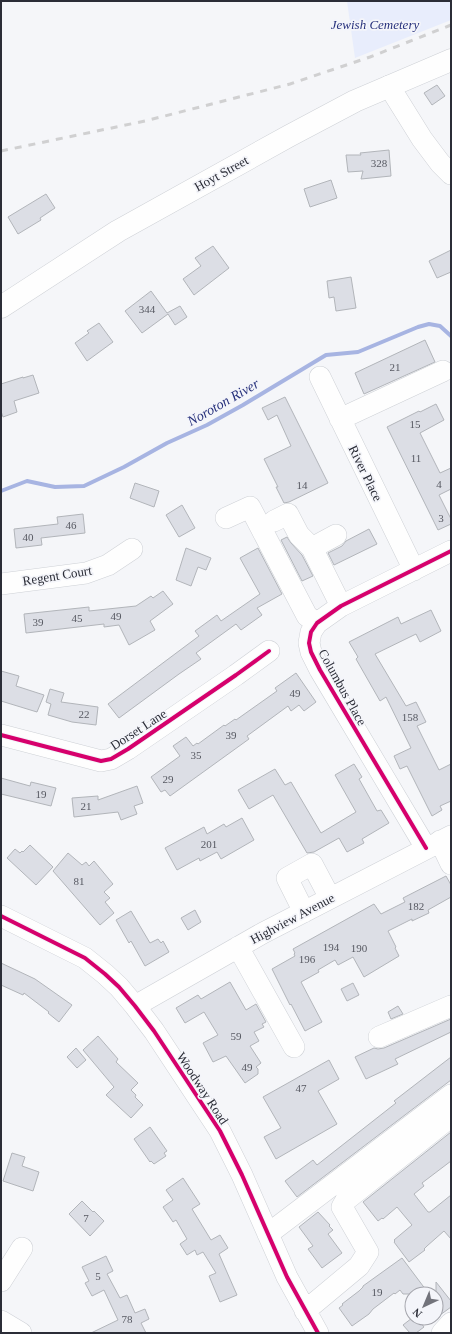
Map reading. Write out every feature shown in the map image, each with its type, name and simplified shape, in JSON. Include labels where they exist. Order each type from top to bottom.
[{"type":"main road","name":"Hoyt Street","points":[[1,307],[118,231],[326,115],[451,60]]},
{"type":"street","points":[[389,86],[422,139],[440,163],[451,174]]},
{"type":"street","points":[[340,419],[443,372]]},
{"type":"street","name":"River Place","points":[[320,377],[414,570]]},
{"type":"street","points":[[226,518],[250,507],[307,616],[317,623],[341,606],[451,551]]},
{"type":"street","points":[[274,521],[288,514],[299,536],[312,548],[341,606]]},
{"type":"street","points":[[312,548],[336,535]]},
{"type":"street","name":"Regent Court","points":[[1,584],[86,573],[108,565],[132,549]]},
{"type":"street","name":"Columbus Place","points":[[317,623],[311,632],[309,643],[311,652],[320,670],[439,842],[451,864]]},
{"type":"street","name":"Dorset Lane","points":[[1,735],[101,761],[111,759],[128,749],[270,651]]},
{"type":"street","name":"Highview Avenue","points":[[135,1006],[238,947],[439,842]]},
{"type":"street","points":[[304,912],[287,878],[312,864],[330,898]]},
{"type":"street","name":"Woodway Road","points":[[1,916],[85,958],[110,979],[135,1006],[154,1031],[220,1131],[242,1175],[287,1276],[318,1333]]},
{"type":"street","points":[[238,947],[294,1047]]},
{"type":"street","points":[[379,1037],[451,1006]]},
{"type":"street","points":[[268,1234],[451,1095]]},
{"type":"street","points":[[305,1311],[359,1266],[368,1252],[342,1207],[346,1200],[451,1118]]},
{"type":"street","points":[[1,1281],[22,1248]]},
{"type":"street","points":[[1,1321],[21,1333]]},
{"type":"street","points":[[442,1333],[451,1323]]},
{"type":"green space","name":"Jewish Cemetery","points":[[347,1],[451,1],[451,20],[355,58]]},
{"type":"building","points":[[437,85],[445,96],[432,105],[424,93]]},
{"type":"building","points":[[389,150],[391,176],[361,179],[363,171],[348,172],[346,155],[361,155],[360,153]]},
{"type":"building","points":[[331,180],[337,198],[310,207],[304,189]]},
{"type":"building","points":[[46,194],[55,208],[40,218],[41,220],[18,234],[8,217]]},
{"type":"building","points":[[213,246],[229,268],[194,295],[183,279],[201,266],[195,258]]},
{"type":"building","points":[[451,250],[451,272],[437,278],[429,261]]},
{"type":"building","points":[[351,277],[356,308],[336,311],[334,297],[329,298],[327,281]]},
{"type":"building","points":[[151,291],[167,313],[180,306],[187,317],[175,325],[168,314],[142,333],[125,311]]},
{"type":"building","points":[[99,323],[113,342],[87,361],[75,343],[89,333],[87,331]]},
{"type":"building","points":[[425,340],[435,362],[364,394],[355,373]]},
{"type":"building","points":[[33,375],[39,393],[14,401],[17,412],[3,417],[1,411],[1,384]]},
{"type":"building","points":[[285,397],[328,483],[284,503],[264,459],[291,446],[277,415],[268,420],[262,408]]},
{"type":"building","points":[[436,404],[444,420],[420,433],[440,473],[451,468],[451,489],[439,495],[451,519],[451,524],[438,530],[387,427]]},
{"type":"building","points":[[135,483],[159,491],[154,507],[130,498]]},
{"type":"building","points":[[182,505],[195,528],[179,537],[166,515]]},
{"type":"building","points":[[83,514],[85,533],[41,538],[42,545],[16,548],[14,529],[58,524],[57,517]]},
{"type":"building","points":[[369,529],[377,544],[334,565],[328,553],[342,546],[346,541]]},
{"type":"building","points":[[287,537],[302,555],[313,576],[302,581],[281,540]]},
{"type":"building","points":[[186,548],[211,558],[206,570],[198,567],[191,586],[176,580]]},
{"type":"building","points":[[258,548],[282,594],[257,608],[262,615],[241,630],[236,624],[196,653],[201,659],[119,718],[108,704],[199,636],[195,631],[217,615],[221,621],[260,594],[240,558]]},
{"type":"building","points":[[163,591],[173,604],[150,621],[155,630],[129,645],[119,625],[104,627],[104,624],[26,633],[24,614],[89,607],[89,611],[136,606],[151,596],[153,598]]},
{"type":"building","points":[[431,610],[441,631],[420,642],[416,634],[375,654],[406,706],[416,702],[426,722],[417,726],[439,770],[451,764],[451,801],[440,806],[442,810],[432,816],[407,766],[400,769],[394,756],[411,748],[386,697],[380,701],[356,659],[358,657],[349,642],[398,617],[401,624]]},
{"type":"building","points":[[1,671],[19,676],[16,686],[44,695],[37,712],[1,701]]},
{"type":"building","points":[[296,673],[316,702],[304,711],[299,705],[291,711],[288,706],[247,736],[249,739],[170,796],[165,790],[161,792],[151,777],[180,756],[173,746],[186,737],[193,746],[197,743],[198,744],[224,725],[225,726],[235,719],[236,720],[277,691],[275,688]]},
{"type":"building","points":[[50,689],[64,693],[61,702],[98,707],[96,725],[72,722],[48,715],[51,704],[46,702]]},
{"type":"building","points":[[354,764],[362,777],[359,779],[377,811],[381,810],[389,823],[362,839],[364,843],[347,852],[339,838],[314,852],[307,853],[273,795],[249,809],[238,790],[275,769],[285,785],[291,782],[321,833],[356,812],[335,775]]},
{"type":"building","points":[[1,778],[30,786],[31,782],[56,788],[51,806],[1,794]]},
{"type":"building","points":[[137,786],[143,803],[134,806],[137,814],[121,820],[118,812],[74,817],[72,798],[98,796],[98,800]]},
{"type":"building","points":[[242,818],[254,840],[221,859],[217,852],[200,861],[199,858],[177,870],[165,848],[204,827],[207,834],[224,824],[226,827]]},
{"type":"building","points":[[30,845],[53,867],[36,885],[7,858],[15,849],[20,853]]},
{"type":"building","points":[[68,853],[82,865],[86,862],[89,866],[94,861],[113,884],[104,892],[110,898],[105,902],[114,913],[100,925],[53,871]]},
{"type":"building","points":[[446,876],[451,885],[451,897],[428,910],[429,913],[412,921],[412,919],[388,931],[399,956],[364,977],[353,957],[338,965],[335,960],[318,970],[319,972],[301,982],[322,1022],[305,1031],[272,969],[295,956],[293,949],[374,904],[381,914],[405,902],[403,898]]},
{"type":"building","points":[[195,910],[201,922],[188,930],[181,918]]},
{"type":"building","points":[[131,911],[150,943],[158,939],[161,943],[163,941],[169,952],[145,966],[131,941],[129,943],[116,920]]},
{"type":"building","points":[[1,963],[35,979],[72,1005],[59,1022],[48,1013],[49,1012],[24,993],[23,995],[1,985]]},
{"type":"building","points":[[230,982],[246,1010],[256,1004],[266,1022],[262,1024],[264,1027],[254,1032],[259,1041],[250,1046],[261,1063],[256,1067],[258,1069],[258,1074],[245,1083],[226,1056],[213,1062],[203,1043],[218,1035],[204,1012],[185,1023],[176,1008],[198,995],[201,999]]},
{"type":"building","points":[[353,983],[359,995],[347,1001],[341,989]]},
{"type":"building","points":[[398,1006],[403,1014],[391,1019],[388,1012]]},
{"type":"building","points":[[451,1019],[451,1032],[395,1059],[398,1064],[366,1079],[355,1057],[374,1048],[384,1048]]},
{"type":"building","points":[[98,1036],[118,1059],[116,1062],[138,1083],[131,1090],[136,1095],[135,1097],[143,1105],[131,1118],[106,1095],[114,1087],[83,1050]]},
{"type":"building","points":[[76,1048],[86,1060],[77,1068],[67,1057]]},
{"type":"building","points":[[451,1057],[451,1080],[297,1197],[285,1181],[313,1160],[317,1165],[396,1103],[394,1101]]},
{"type":"building","points":[[329,1060],[339,1079],[318,1091],[337,1124],[276,1159],[264,1137],[281,1128],[263,1097]]},
{"type":"building","points":[[150,1127],[167,1151],[164,1153],[166,1156],[154,1164],[151,1161],[150,1162],[134,1139]]},
{"type":"building","points":[[451,1132],[451,1161],[422,1183],[424,1186],[414,1194],[428,1212],[451,1195],[451,1239],[444,1231],[424,1249],[425,1250],[409,1262],[394,1240],[412,1225],[397,1207],[383,1219],[382,1218],[378,1221],[363,1202]]},
{"type":"building","points":[[12,1153],[25,1157],[22,1166],[39,1172],[33,1191],[3,1181]]},
{"type":"building","points":[[183,1178],[200,1204],[192,1209],[211,1240],[220,1235],[228,1248],[219,1254],[237,1295],[220,1302],[209,1276],[216,1273],[203,1252],[197,1255],[195,1250],[187,1255],[180,1244],[187,1239],[176,1220],[173,1222],[163,1207],[173,1200],[166,1190]]},
{"type":"building","points":[[82,1201],[104,1221],[90,1236],[69,1214]]},
{"type":"building","points":[[318,1212],[333,1230],[328,1234],[342,1253],[322,1268],[308,1249],[313,1246],[299,1227]]},
{"type":"building","points":[[106,1256],[113,1271],[107,1274],[120,1298],[127,1295],[135,1313],[145,1309],[149,1319],[141,1323],[146,1333],[91,1333],[118,1320],[104,1290],[92,1296],[85,1283],[89,1281],[82,1267]]},
{"type":"building","points":[[402,1258],[423,1286],[404,1286],[404,1294],[400,1290],[395,1294],[394,1293],[352,1326],[339,1308],[363,1286]]},
{"type":"building","points":[[444,1292],[451,1301],[451,1307],[444,1312]]},
{"type":"building","points":[[403,1325],[424,1327],[416,1333],[410,1333]]},
{"type":"waterway","name":"Noroton River","points":[[1,491],[27,481],[55,487],[84,486],[124,467],[167,443],[207,425],[326,355],[358,352],[418,327],[429,324],[440,326],[451,336]]},
{"type":"railway","points":[[1,151],[145,121],[290,84],[370,57],[451,25]]},
{"type":"cycle path","points":[[426,848],[320,670],[311,652],[309,643],[311,632],[317,623],[341,606],[451,551]]},
{"type":"cycle path","points":[[1,735],[101,761],[111,759],[128,749],[269,651]]},
{"type":"cycle path","points":[[1,916],[85,958],[119,987],[135,1006],[154,1031],[220,1131],[242,1175],[287,1277],[318,1333]]}]
